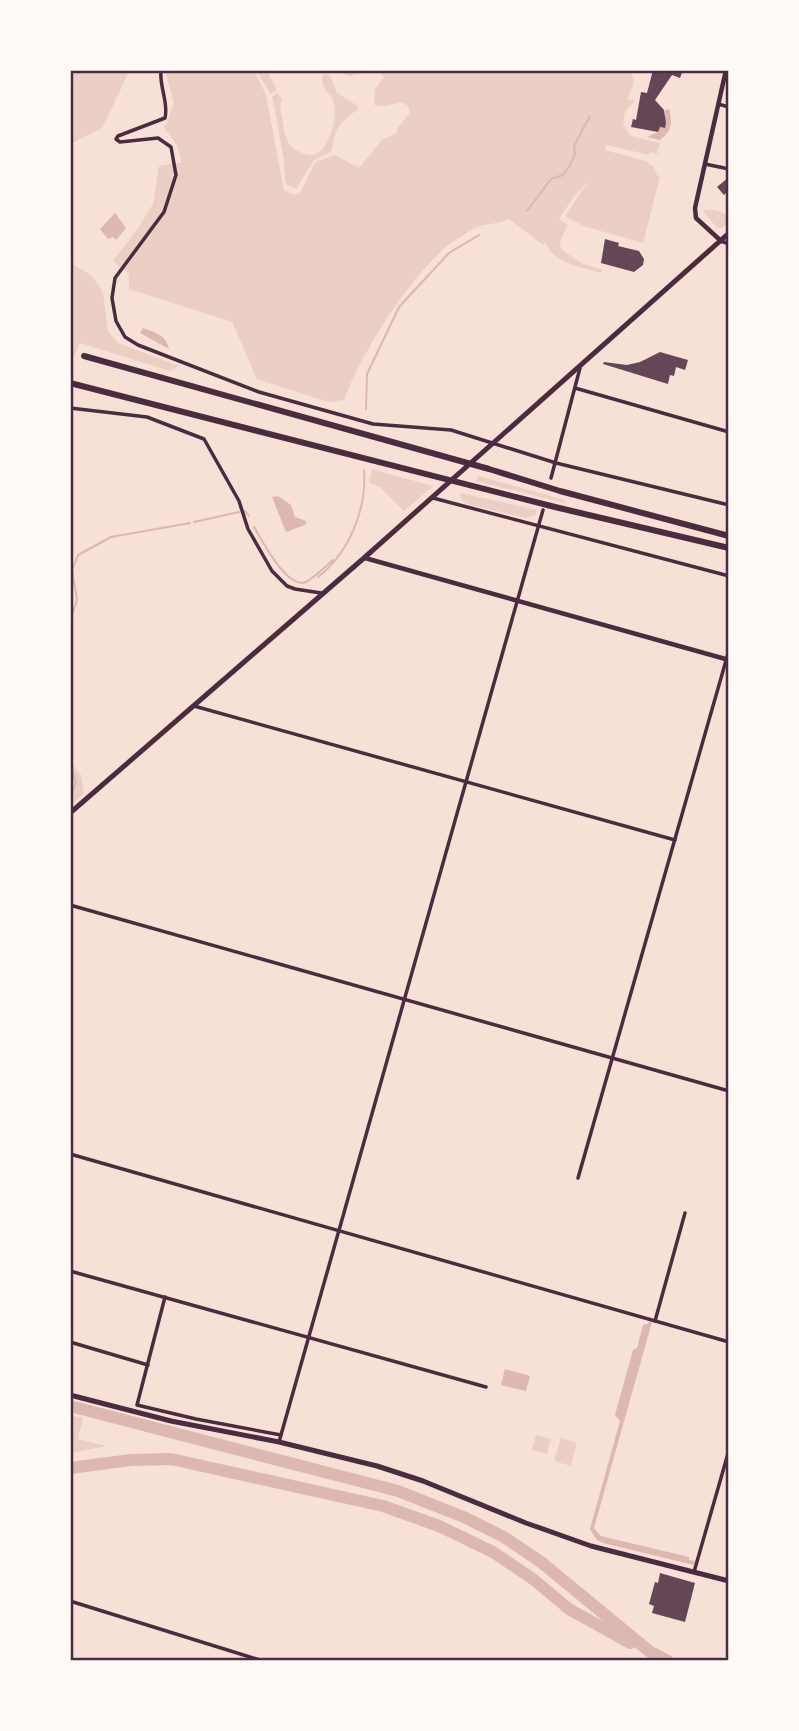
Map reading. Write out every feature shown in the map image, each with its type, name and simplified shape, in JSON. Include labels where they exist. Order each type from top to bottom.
[{"type":"highway","points":[[84,356],[729,536]]},
{"type":"highway","points":[[70,383],[729,548]]},
{"type":"main road","points":[[70,813],[364,558],[729,233]]},
{"type":"main road","points":[[70,1395],[401,1473],[591,1546],[729,1581]]},
{"type":"street","points":[[161,70],[159,81],[167,113],[165,118],[116,139],[120,142],[158,138],[171,146],[177,168],[164,212],[115,278],[112,298],[116,321],[125,337],[138,345],[259,392],[373,424],[451,430],[556,463],[729,505]]},
{"type":"street","points":[[726,70],[695,208],[696,218],[720,241],[729,244]]},
{"type":"street","points":[[718,104],[729,107]]},
{"type":"street","points":[[705,164],[729,169]]},
{"type":"street","points":[[551,478],[580,366]]},
{"type":"street","points":[[575,388],[729,432]]},
{"type":"street","points":[[70,408],[147,417],[204,439],[239,501],[248,529],[272,571],[287,586],[322,594]]},
{"type":"street","points":[[432,498],[729,576]]},
{"type":"street","points":[[279,1443],[543,510]]},
{"type":"street","points":[[364,558],[728,660]]},
{"type":"street","points":[[578,1178],[729,650]]},
{"type":"street","points":[[194,706],[675,840]]},
{"type":"street","points":[[70,905],[729,1091]]},
{"type":"street","points":[[70,1154],[729,1342]]},
{"type":"street","points":[[655,1321],[685,1213]]},
{"type":"street","points":[[70,1270],[486,1387]]},
{"type":"street","points":[[165,1297],[137,1405],[281,1435]]},
{"type":"street","points":[[70,1342],[148,1365]]},
{"type":"street","points":[[694,1572],[729,1450]]},
{"type":"street","points":[[70,1601],[263,1661]]},
{"type":"shaded area","points":[[70,70],[130,70],[102,128],[70,144]]},
{"type":"shaded area","points":[[165,70],[254,70],[266,95],[284,190],[295,195],[301,191],[315,162],[335,155],[359,168],[382,140],[397,133],[398,127],[410,113],[408,106],[402,102],[386,106],[374,105],[375,89],[384,77],[378,71],[349,76],[323,70],[630,70],[633,84],[627,99],[635,101],[625,112],[623,124],[631,136],[660,143],[657,154],[650,152],[649,155],[607,145],[605,150],[649,162],[660,177],[643,243],[583,226],[565,216],[589,180],[559,219],[568,225],[560,241],[561,249],[581,263],[602,270],[601,273],[561,260],[545,242],[543,245],[509,219],[481,226],[449,244],[416,278],[374,339],[344,400],[328,402],[257,379],[232,322],[129,289],[129,274],[113,261],[153,204],[159,166],[182,162],[176,144],[164,128],[174,104]]},
{"type":"shaded area","points":[[259,70],[267,70],[277,90],[271,94],[258,74]]},
{"type":"shaded area","points":[[322,75],[331,77],[337,93],[358,106],[358,109],[339,127],[331,152],[314,160],[296,189],[285,181],[284,160],[272,96],[278,93],[282,100],[280,106],[290,146],[306,154],[316,154],[328,139],[335,116],[333,100],[322,81]]},
{"type":"shaded area","points":[[669,109],[671,124],[666,135],[660,140],[647,137],[658,132],[660,127],[665,128],[665,110]]},
{"type":"shaded area","points":[[716,210],[729,215],[729,222],[722,228],[717,228],[703,211]]},
{"type":"shaded area","points":[[115,213],[126,228],[116,240],[113,237],[108,239],[100,229]]},
{"type":"shaded area","points":[[70,263],[91,275],[103,292],[108,331],[118,343],[179,366],[170,371],[80,343],[70,365]]},
{"type":"shaded area","points":[[143,328],[157,333],[168,344],[169,349],[140,333]]},
{"type":"shaded area","points":[[372,469],[433,486],[404,511],[380,487],[369,483]]},
{"type":"shaded area","points":[[478,476],[565,500],[565,503],[476,481]]},
{"type":"shaded area","points":[[461,493],[537,510],[535,515],[526,518],[466,504],[460,497]]},
{"type":"shaded area","points":[[278,496],[291,505],[295,517],[306,521],[305,525],[286,532],[272,497]]},
{"type":"shaded area","points":[[70,761],[81,775],[84,794],[70,805]]},
{"type":"shaded area","points":[[652,1322],[594,1528],[601,1536],[689,1557],[689,1560],[695,1561],[694,1565],[603,1543],[597,1540],[590,1529],[620,1421],[615,1415],[633,1350],[637,1348],[643,1325]]},
{"type":"shaded area","points":[[505,1369],[530,1376],[526,1391],[501,1385]]},
{"type":"shaded area","points":[[70,1415],[83,1418],[78,1439],[107,1446],[70,1453]]},
{"type":"shaded area","points":[[536,1435],[551,1439],[547,1454],[532,1450]]},
{"type":"shaded area","points":[[561,1438],[577,1443],[571,1466],[554,1461]]},
{"type":"building","points":[[653,70],[683,70],[680,78],[672,75],[655,100],[664,110],[666,123],[665,128],[660,127],[658,132],[631,127],[633,119],[636,120],[641,92],[647,93]]},
{"type":"building","points":[[729,177],[729,190],[724,195],[717,187]]},
{"type":"building","points":[[605,239],[619,243],[618,246],[639,251],[644,259],[643,265],[634,272],[601,263]]},
{"type":"building","points":[[660,352],[688,360],[685,370],[676,367],[668,384],[603,364],[627,365]]},
{"type":"building","points":[[660,1573],[695,1583],[685,1622],[652,1613],[654,1606],[649,1604]]},
{"type":"waterway","points":[[527,211],[551,179],[563,175],[570,165],[575,154],[574,146],[590,116]]},
{"type":"waterway","points":[[366,409],[367,374],[399,307],[449,253],[479,235]]},
{"type":"waterway","points":[[318,577],[339,556],[354,529],[362,500],[364,470]]},
{"type":"waterway","points":[[245,511],[249,516]]},
{"type":"waterway","points":[[194,522],[239,512]]},
{"type":"waterway","points":[[70,622],[77,600],[72,570],[78,555],[111,537],[190,523]]},
{"type":"waterway","points":[[254,527],[283,572],[291,579],[306,582],[333,560]]},
{"type":"waterway","points":[[70,763],[76,783],[70,796]]},
{"type":"waterway","points":[[70,1406],[398,1491],[466,1518],[504,1537],[541,1562],[649,1651],[668,1661]]},
{"type":"waterway","points":[[70,1468],[131,1460],[171,1459],[383,1506],[439,1526],[493,1552],[533,1579],[569,1609],[630,1643]]}]
